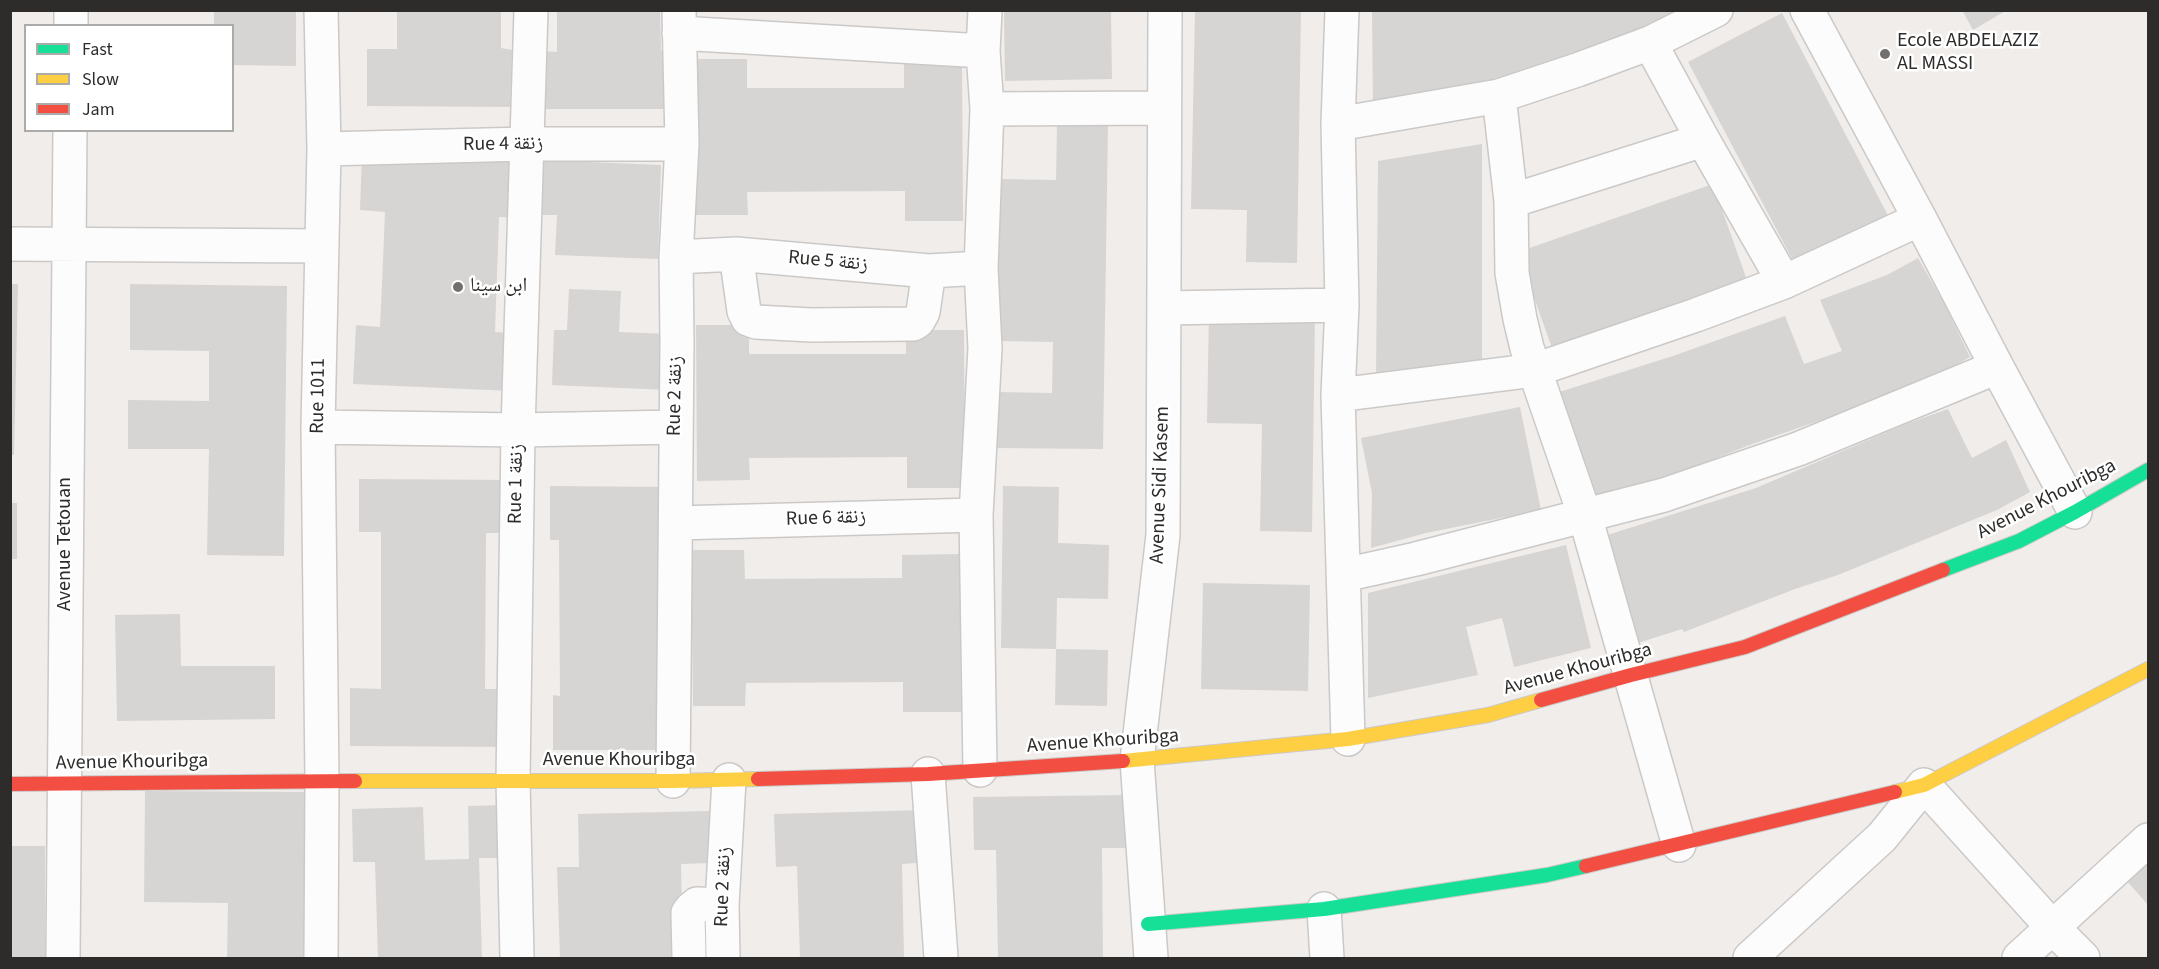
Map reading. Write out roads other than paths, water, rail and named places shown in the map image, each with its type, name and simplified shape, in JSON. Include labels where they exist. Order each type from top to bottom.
[{"type":"street","name":"Rue 1011","points":[[321,10],[324,149],[318,427],[322,781],[321,958]]},
{"type":"street","name":"Rue 1 زنقة","points":[[517,958],[513,780],[518,430],[531,10]]},
{"type":"street","points":[[980,770],[976,515],[985,348],[981,268],[987,109],[983,51],[985,10]]},
{"type":"street","name":"Avenue Sidi Kasem","points":[[1150,958],[1137,760],[1163,535],[1165,10]]},
{"type":"street","points":[[1342,10],[1338,124],[1342,304],[1338,395],[1348,739]]},
{"type":"street","points":[[1338,124],[1499,96],[1650,43],[1716,10]]},
{"type":"street","points":[[1807,10],[2075,512]]},
{"type":"street","points":[[679,22],[983,51]]},
{"type":"street","name":"Rue 2 زنقة","points":[[673,781],[676,257],[682,144],[679,22]]},
{"type":"street","points":[[1650,43],[1784,282]]},
{"type":"street","points":[[1499,96],[1511,201],[1512,273],[1520,319],[1585,516],[1679,845]]},
{"type":"street","points":[[987,109],[1164,108]]},
{"type":"street","name":"Avenue Tetouan","points":[[63,958],[70,132]]},
{"type":"street","points":[[1511,201],[1703,140]]},
{"type":"street","name":"Rue 4 زنقة","points":[[324,149],[527,144],[682,144]]},
{"type":"street","points":[[1338,395],[1535,370],[1784,282],[1920,219]]},
{"type":"street","points":[[10,244],[322,246]]},
{"type":"street","points":[[736,254],[744,311],[748,319],[756,322],[913,324],[918,321],[923,312],[929,271]]},
{"type":"street","name":"Rue 5 زنقة","points":[[676,257],[736,254],[929,271],[981,268]]},
{"type":"street","points":[[1164,308],[1342,304]]},
{"type":"street","points":[[1344,575],[1664,495],[1798,449],[1997,367]]},
{"type":"street","points":[[318,427],[518,430],[675,427]]},
{"type":"street","name":"Avenue Khouribga","points":[[10,784],[673,781],[928,774],[1137,760],[1348,739],[1488,715],[1631,675],[1745,647],[2019,541],[2148,470]]},
{"type":"street","name":"Rue 6 زنقة","points":[[676,523],[976,515]]},
{"type":"street","points":[[1148,924],[1324,909],[1547,875],[1924,785],[2148,669]]},
{"type":"street","points":[[928,774],[941,958]]},
{"type":"street","name":"Rue 2 زنقة","points":[[723,958],[722,905],[729,780]]},
{"type":"street","points":[[1924,785],[2053,928],[2084,958]]},
{"type":"street","points":[[1750,958],[1882,837],[1924,785]]},
{"type":"street","points":[[2019,958],[2148,840]]},
{"type":"street","points":[[689,958],[688,913],[697,904],[722,905]]},
{"type":"street","points":[[1324,909],[1327,958]]},
{"type":"place","name":"Ecole ABDELAZIZ AL MASSI","points":[[1885,54]]},
{"type":"place","name":"ابن سينا","points":[[458,287]]}]
